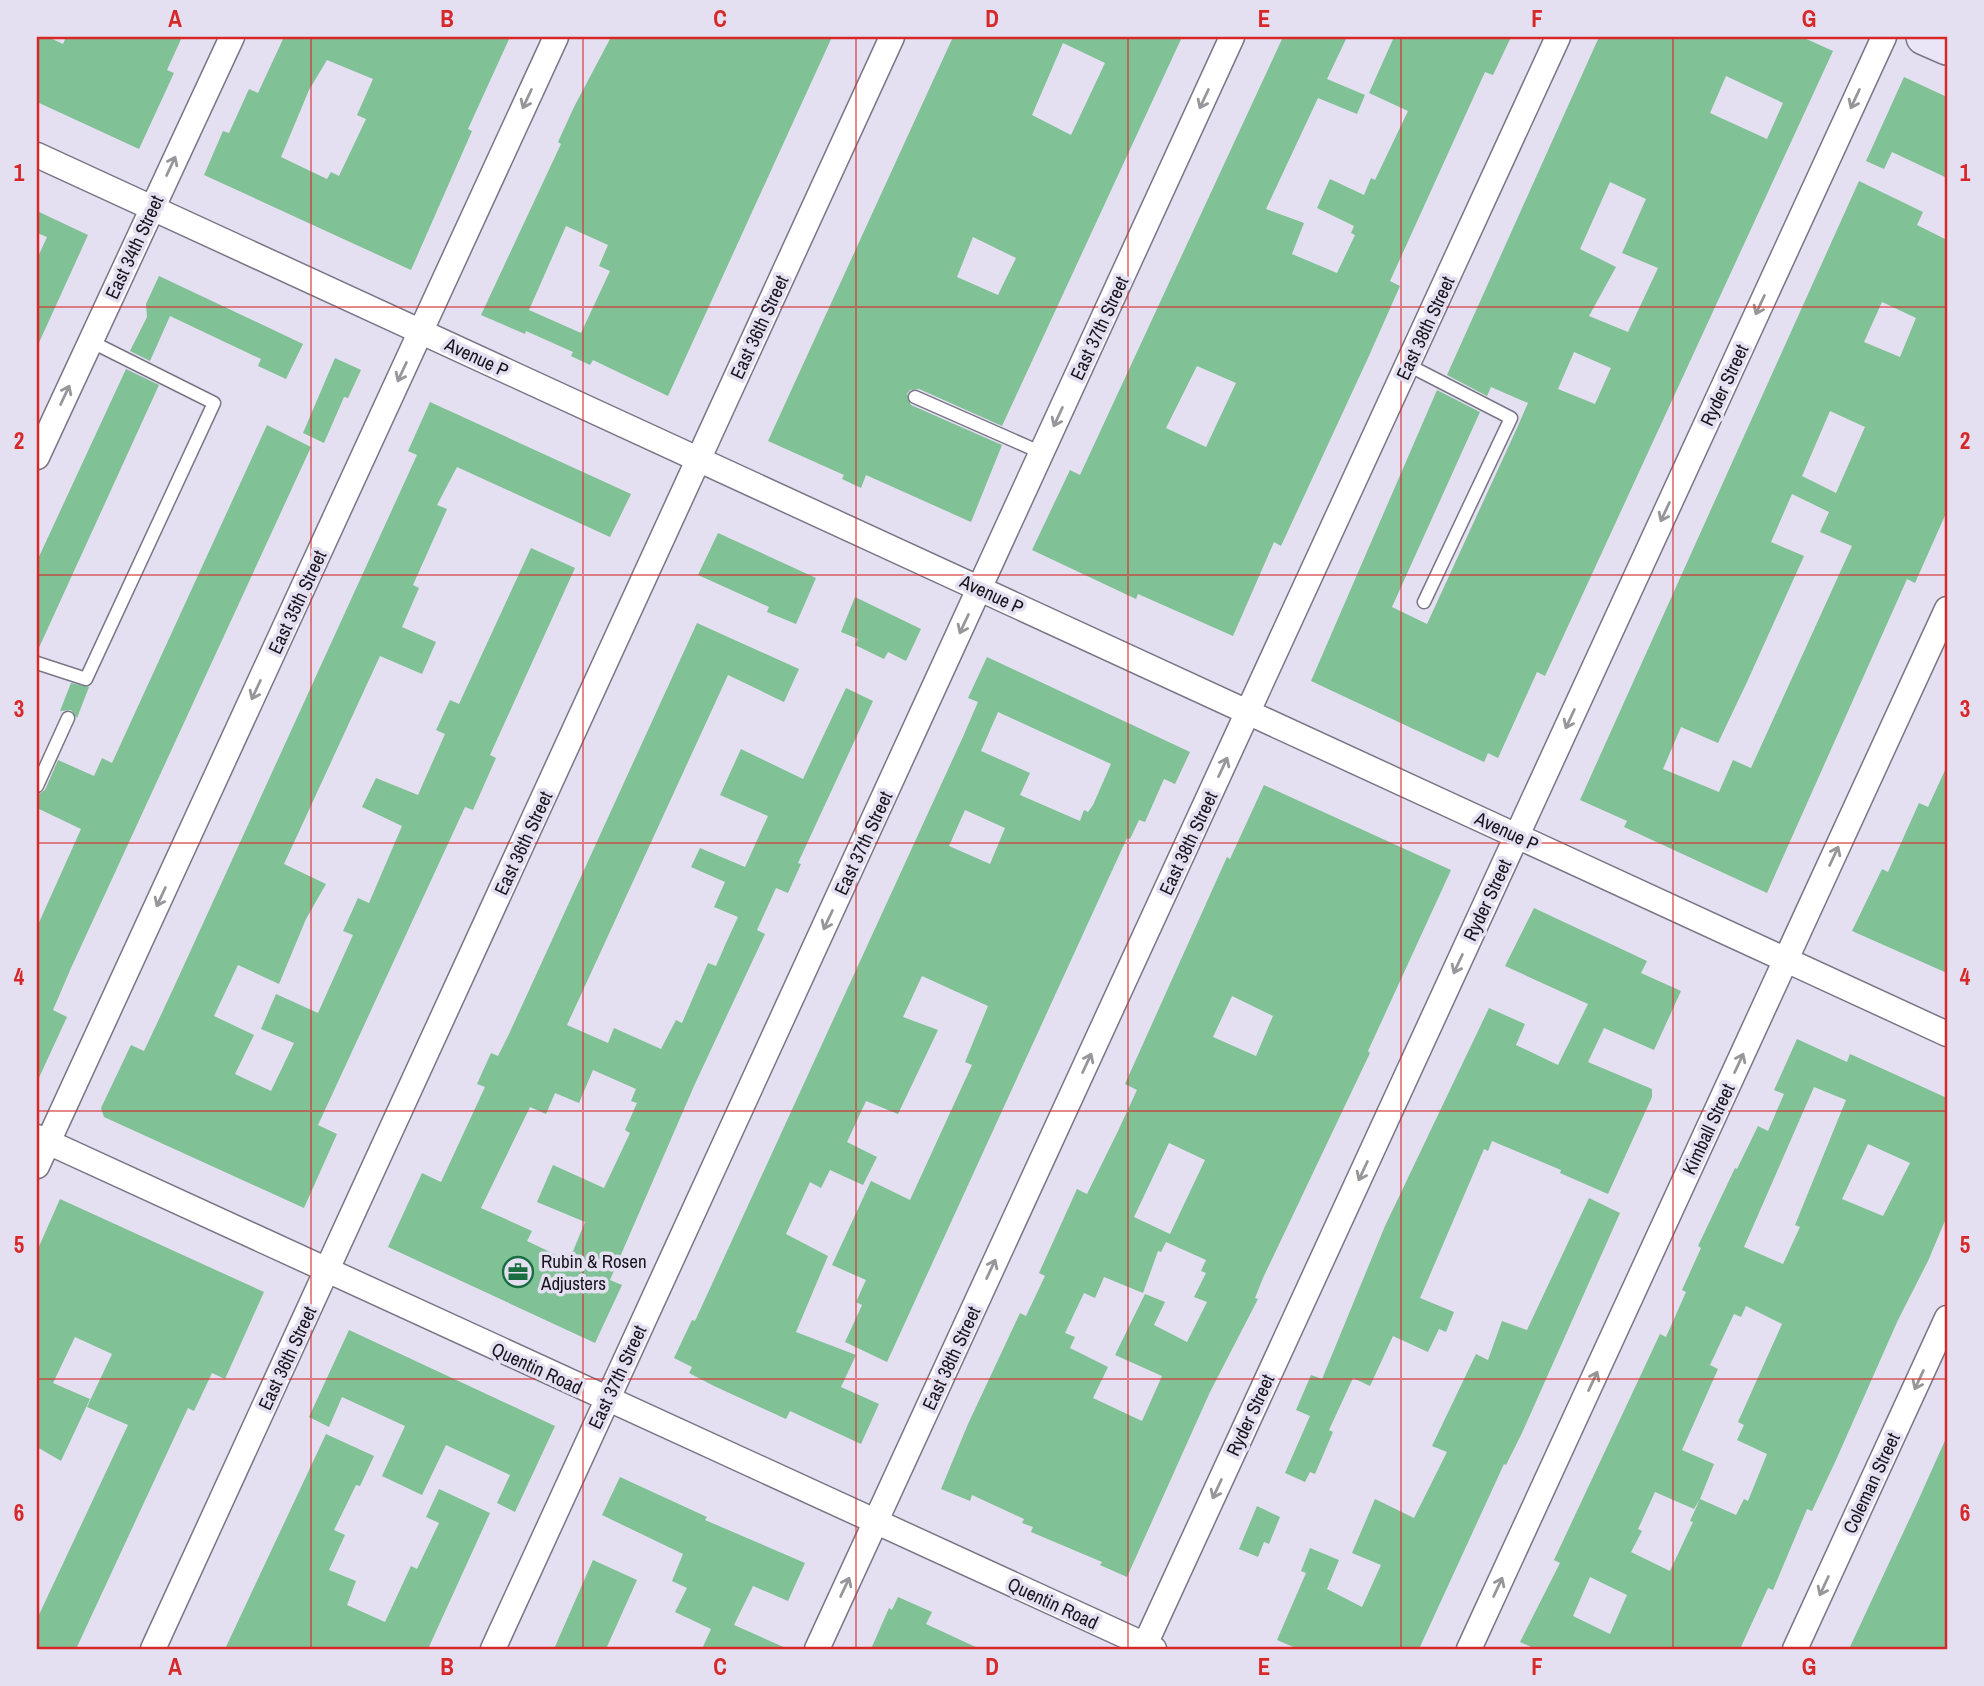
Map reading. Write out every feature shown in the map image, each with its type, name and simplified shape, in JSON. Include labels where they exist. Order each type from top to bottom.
[{"type":"main road","points":[[1924,37],[1947,47]]},
{"type":"street","name":"East 34th Street","points":[[37,457],[232,37]]},
{"type":"street","name":"East 35th Street","points":[[37,1166],[42,1139],[556,37]]},
{"type":"street","name":"East 36th Street","points":[[153,1649],[892,37]]},
{"type":"street","name":"East 37th Street","points":[[493,1649],[1233,37]]},
{"type":"street","name":"East 38th Street","points":[[817,1649],[1558,37]]},
{"type":"street","name":"Ryder Street","points":[[1147,1648],[1884,37]]},
{"type":"street","name":"Avenue P","points":[[37,155],[1947,1034]]},
{"type":"street","name":"Kimball Street","points":[[1469,1649],[1947,610]]},
{"type":"street","name":"Quentin Road","points":[[42,1139],[1147,1648]]},
{"type":"street","name":"Coleman Street","points":[[1794,1649],[1947,1318]]},
{"type":"lane","points":[[37,663],[86,679],[214,403],[90,341]]},
{"type":"lane","points":[[1408,365],[1511,418],[1424,602]]},
{"type":"lane","points":[[915,397],[1042,453]]},
{"type":"lane","points":[[37,786],[68,718]]},
{"type":"building","points":[[37,37],[48,37],[63,44],[66,37],[182,37],[167,70],[174,73],[139,149],[37,102]]},
{"type":"building","points":[[284,37],[510,37],[468,129],[472,131],[411,270],[204,175],[223,131],[229,133],[249,89],[258,93]],"holes":[[[327,60],[373,79],[357,115],[366,119],[339,176],[331,172],[327,179],[281,157],[309,90]]]},
{"type":"building","points":[[611,37],[832,37],[668,396],[593,360],[590,365],[571,356],[573,352],[481,315],[561,144],[558,142]],"holes":[[[566,226],[608,245],[599,266],[610,271],[581,333],[529,310]]]},
{"type":"building","points":[[953,37],[1182,37],[1002,426],[919,389],[910,390],[907,394],[911,405],[1002,445],[971,522],[866,475],[861,488],[842,479],[844,475],[768,441]],"holes":[[[1063,43],[1105,63],[1071,135],[1032,115]],[[973,237],[1016,258],[998,295],[957,277]]]},
{"type":"building","points":[[1283,37],[1347,37],[1327,79],[1365,95],[1357,114],[1318,98],[1266,209],[1304,223],[1292,254],[1337,273],[1355,235],[1351,233],[1354,226],[1317,208],[1330,179],[1364,195],[1371,178],[1375,180],[1408,111],[1369,93],[1394,37],[1511,37],[1493,75],[1485,72],[1390,281],[1400,286],[1368,358],[1281,546],[1274,542],[1233,636],[1138,594],[1136,599],[1032,550],[1070,470],[1080,475]],"holes":[[[1197,366],[1236,383],[1206,447],[1166,428]]]},
{"type":"building","points":[[1599,37],[1802,37],[1833,51],[1545,676],[1537,672],[1498,758],[1488,753],[1484,762],[1311,681],[1437,390],[1480,412],[1392,607],[1427,624],[1528,403],[1491,387],[1487,396],[1447,375]],"holes":[[[1726,76],[1783,103],[1767,139],[1710,113]],[[1610,182],[1646,199],[1622,253],[1658,268],[1628,332],[1589,316],[1616,267],[1580,249]],[[1574,352],[1611,368],[1595,404],[1558,389]]]},
{"type":"building","points":[[1904,77],[1947,97],[1947,178],[1892,152],[1884,169],[1866,161]]},
{"type":"building","points":[[1859,181],[1923,212],[1917,225],[1947,240],[1947,511],[1915,583],[1907,579],[1767,893],[1624,827],[1627,821],[1580,800]],"holes":[[[1882,302],[1916,318],[1900,357],[1864,342]],[[1830,411],[1865,427],[1836,493],[1802,476]],[[1792,494],[1829,512],[1820,532],[1852,546],[1751,768],[1733,760],[1719,792],[1663,769],[1681,727],[1718,743],[1804,556],[1771,542]]]},
{"type":"building","points":[[37,211],[88,235],[37,347],[37,259],[47,237],[37,233]]},
{"type":"building","points":[[159,276],[303,344],[286,379],[258,366],[261,359],[170,316],[150,361],[130,351],[147,317],[146,304]]},
{"type":"building","points":[[335,358],[361,370],[348,398],[344,397],[324,443],[303,433]]},
{"type":"building","points":[[126,369],[159,385],[37,652],[37,561]]},
{"type":"building","points":[[430,402],[631,494],[610,537],[457,467],[437,505],[447,509],[413,585],[419,588],[402,627],[436,642],[422,674],[380,656],[284,864],[326,884],[306,919],[279,984],[238,965],[214,1016],[254,1035],[235,1074],[271,1091],[294,1043],[261,1029],[276,994],[318,1013],[353,935],[343,931],[358,898],[369,903],[402,826],[362,807],[376,778],[418,795],[445,734],[436,730],[450,700],[459,704],[531,548],[575,568],[490,755],[496,758],[473,810],[465,807],[318,1125],[337,1134],[304,1208],[104,1117],[101,1108],[131,1045],[144,1051],[174,987],[417,455],[408,451]]},
{"type":"building","points":[[267,425],[311,447],[71,968],[53,1010],[67,1017],[37,1082],[37,927],[81,829],[37,808],[37,795],[45,790],[58,760],[94,776],[102,758],[112,763]]},
{"type":"building","points":[[718,533],[816,578],[796,624],[767,612],[769,607],[698,575]]},
{"type":"building","points":[[855,597],[921,629],[906,661],[888,652],[884,659],[855,645],[858,639],[841,632]]},
{"type":"building","points":[[697,623],[799,669],[784,702],[728,675],[567,1025],[608,1043],[614,1028],[661,1049],[676,1020],[682,1023],[708,963],[716,966],[738,917],[714,907],[725,882],[691,867],[700,848],[745,867],[768,816],[720,795],[741,749],[803,779],[846,688],[873,701],[798,863],[801,864],[788,893],[776,888],[757,930],[765,934],[694,1086],[610,1280],[622,1285],[595,1343],[388,1247],[422,1173],[441,1182],[485,1087],[477,1084],[491,1053],[498,1056]],"holes":[[[593,1070],[636,1089],[631,1101],[637,1103],[625,1130],[630,1133],[604,1188],[553,1165],[537,1202],[585,1222],[569,1261],[527,1241],[532,1231],[481,1208],[530,1107],[546,1114],[555,1093],[579,1103]]]},
{"type":"building","points":[[987,657],[1190,752],[1175,784],[1164,779],[1145,822],[1139,820],[1130,839],[1127,838],[887,1362],[845,1342],[862,1305],[856,1302],[866,1280],[832,1265],[871,1181],[910,1200],[972,1065],[965,1062],[988,1006],[922,976],[903,1017],[938,1030],[898,1114],[866,1101],[847,1142],[877,1157],[863,1185],[830,1170],[821,1188],[810,1182],[786,1234],[828,1256],[796,1332],[856,1355],[841,1387],[879,1404],[861,1444],[790,1411],[786,1419],[714,1386],[689,1373],[692,1367],[674,1358],[692,1320],[695,1321],[962,739],[978,702],[968,698]],"holes":[[[998,712],[1111,764],[1093,805],[1088,812],[1084,810],[1080,821],[1020,795],[1030,773],[981,751]],[[965,810],[1005,828],[990,864],[949,846]]]},
{"type":"building","points":[[71,683],[89,687],[77,718],[71,710],[60,711]]},
{"type":"building","points":[[1947,766],[1947,973],[1852,931],[1882,869],[1888,872],[1919,803],[1928,807]]},
{"type":"building","points":[[1264,785],[1451,870],[1368,1051],[1370,1053],[1263,1278],[1255,1298],[1258,1299],[1210,1392],[1127,1577],[1100,1565],[1102,1562],[1031,1532],[1033,1527],[1022,1523],[1024,1519],[972,1495],[970,1501],[941,1489],[1020,1313],[1026,1316],[1045,1276],[1039,1273],[1077,1189],[1087,1194],[1137,1090],[1125,1084],[1227,857],[1230,859]],"holes":[[[1232,996],[1273,1016],[1256,1056],[1213,1037]],[[1169,1143],[1205,1160],[1170,1234],[1134,1217]],[[1166,1242],[1206,1260],[1201,1271],[1206,1273],[1194,1297],[1207,1302],[1187,1342],[1154,1325],[1165,1302],[1145,1294],[1115,1355],[1162,1376],[1142,1421],[1093,1398],[1108,1367],[1070,1348],[1075,1337],[1065,1333],[1084,1293],[1095,1298],[1104,1277],[1143,1293],[1158,1251],[1161,1252]]]},
{"type":"building","points":[[1534,908],[1647,961],[1641,973],[1681,991],[1654,1050],[1604,1028],[1588,1062],[1652,1089],[1652,1097],[1608,1194],[1560,1173],[1561,1170],[1492,1141],[1488,1151],[1484,1149],[1420,1298],[1454,1312],[1446,1332],[1439,1329],[1428,1352],[1393,1336],[1370,1386],[1353,1378],[1329,1430],[1333,1432],[1315,1474],[1310,1472],[1305,1482],[1285,1473],[1310,1416],[1296,1410],[1311,1375],[1322,1379],[1385,1226],[1489,1008],[1525,1024],[1516,1045],[1558,1065],[1588,1004],[1505,966]]},
{"type":"building","points":[[1797,1039],[1847,1062],[1850,1054],[1947,1098],[1947,1216],[1928,1261],[1898,1320],[1812,1511],[1807,1509],[1773,1590],[1768,1588],[1740,1649],[1536,1649],[1520,1642],[1560,1563],[1554,1560],[1660,1334],[1666,1337],[1686,1292],[1682,1290],[1701,1248],[1698,1246],[1735,1168],[1737,1169],[1758,1126],[1768,1131],[1784,1094],[1774,1090]],"holes":[[[1814,1087],[1846,1100],[1795,1225],[1800,1227],[1783,1264],[1744,1247]],[[1868,1144],[1910,1163],[1883,1216],[1842,1199]],[[1746,1306],[1782,1324],[1738,1422],[1744,1425],[1737,1440],[1767,1454],[1748,1501],[1744,1499],[1736,1515],[1700,1499],[1714,1464],[1682,1450],[1718,1369],[1710,1365],[1734,1314],[1741,1317]],[[1655,1492],[1694,1509],[1700,1499],[1690,1521],[1693,1522],[1670,1571],[1631,1552],[1642,1531],[1638,1529]],[[1590,1577],[1627,1595],[1610,1634],[1573,1616]]]},
{"type":"building","points":[[1589,1198],[1620,1213],[1522,1433],[1506,1465],[1504,1464],[1419,1649],[1298,1649],[1277,1640],[1306,1573],[1301,1571],[1310,1548],[1339,1560],[1327,1589],[1362,1607],[1381,1565],[1352,1553],[1375,1499],[1414,1518],[1447,1452],[1432,1446],[1476,1354],[1488,1360],[1502,1321],[1527,1330]]},
{"type":"building","points":[[60,1199],[264,1292],[225,1379],[212,1373],[194,1411],[188,1408],[76,1649],[37,1649],[37,1619],[128,1425],[87,1407],[112,1354],[75,1337],[53,1383],[90,1399],[61,1461],[37,1447],[37,1251]]},
{"type":"building","points":[[349,1330],[555,1426],[515,1512],[497,1503],[510,1475],[446,1445],[422,1495],[382,1476],[405,1426],[342,1397],[329,1427],[309,1417]]},
{"type":"building","points":[[326,1434],[374,1456],[334,1530],[345,1535],[329,1570],[356,1581],[347,1605],[385,1622],[411,1566],[417,1569],[439,1523],[426,1517],[439,1489],[490,1513],[428,1649],[225,1649]]},
{"type":"building","points":[[1947,1436],[1947,1649],[1849,1649],[1917,1503]]},
{"type":"building","points":[[620,1477],[707,1517],[705,1520],[805,1563],[788,1601],[753,1586],[734,1625],[788,1649],[702,1649],[711,1629],[675,1612],[687,1588],[672,1581],[683,1554],[602,1515]]},
{"type":"building","points":[[1257,1506],[1280,1517],[1269,1544],[1264,1542],[1258,1557],[1239,1549]]},
{"type":"building","points":[[593,1560],[637,1580],[606,1649],[554,1649]]},
{"type":"building","points":[[898,1597],[932,1612],[926,1624],[980,1649],[871,1649],[889,1608],[892,1610]]},
{"type":"place","name":"Rubin & Rosen Adjusters","points":[[518,1272]]}]
